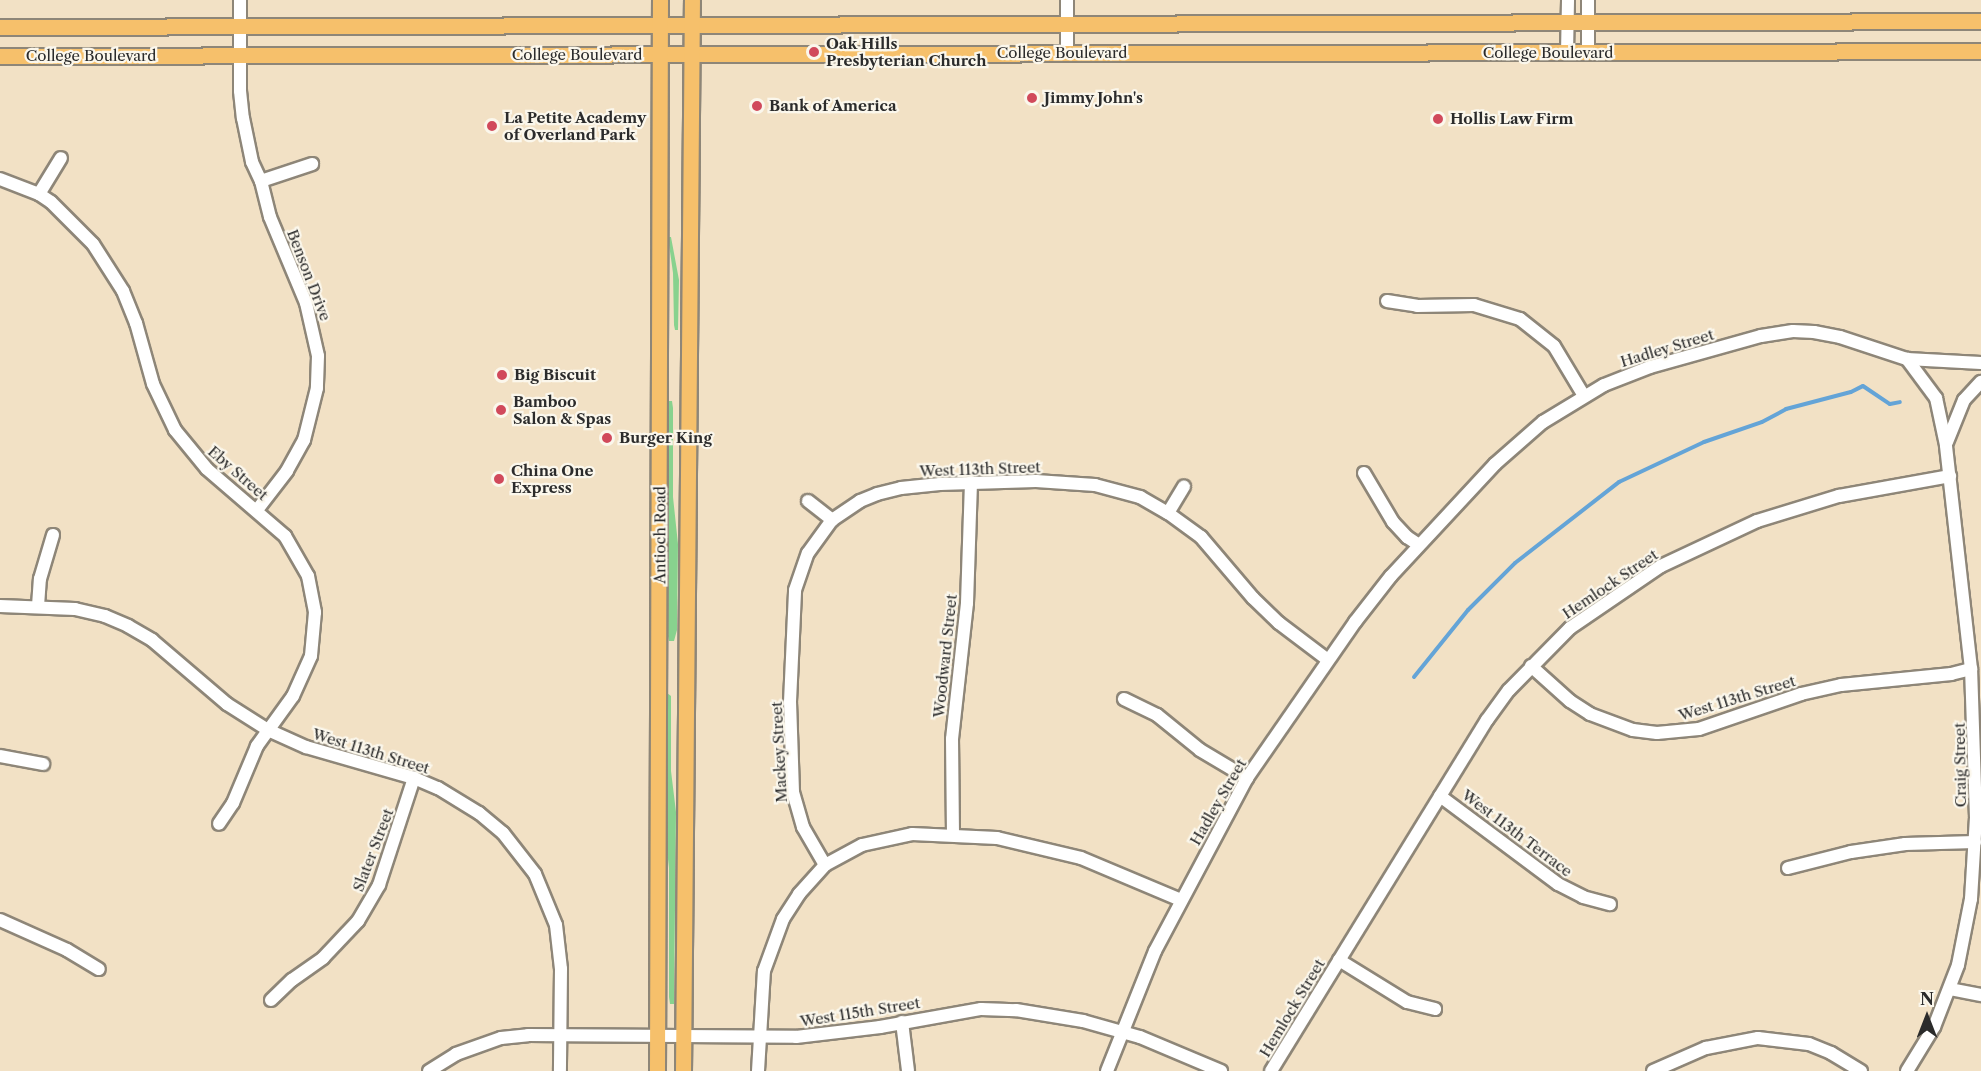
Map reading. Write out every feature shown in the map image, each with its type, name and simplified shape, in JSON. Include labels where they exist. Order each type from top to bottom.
[{"type":"main road","name":"Antioch Road","points":[[657,1071],[660,0]]},
{"type":"main road","name":"Antioch Road","points":[[683,1071],[692,0]]},
{"type":"main road","name":"College Boulevard","points":[[0,27],[1981,21]]},
{"type":"main road","name":"College Boulevard","points":[[0,56],[1981,51]]},
{"type":"street","name":"Benson Drive","points":[[240,0],[243,118],[252,162],[261,181],[270,217],[306,303],[318,356],[317,388],[304,440],[288,471],[257,510]]},
{"type":"street","points":[[1067,0],[1067,52]]},
{"type":"street","points":[[1567,53],[1568,0]]},
{"type":"street","points":[[1588,0],[1588,53]]},
{"type":"street","points":[[39,194],[61,158]]},
{"type":"street","points":[[261,181],[312,164]]},
{"type":"street","name":"Eby Street","points":[[0,179],[39,194],[51,202],[85,236],[111,268],[136,323],[157,394],[175,430],[207,469],[285,536],[298,555],[311,588],[315,612],[313,646],[302,679],[256,746],[233,803],[219,824]]},
{"type":"street","points":[[1387,301],[1417,306],[1474,305],[1520,320],[1554,346],[1584,396]]},
{"type":"street","name":"Hadley Street","points":[[1107,1071],[1155,951],[1247,778],[1328,660],[1391,576],[1513,446],[1543,422],[1584,396],[1626,376],[1670,361],[1761,336],[1793,331],[1840,337],[1907,359],[1981,363]]},
{"type":"street","name":"Craig Street","points":[[1907,359],[1936,398],[1946,445],[1971,669],[1975,729],[1975,842],[1966,934],[1950,989],[1934,1027],[1907,1071]]},
{"type":"street","name":"Craig Street","points":[[1946,445],[1964,400],[1981,382]]},
{"type":"street","points":[[1364,473],[1393,522],[1419,545]]},
{"type":"street","name":"Hemlock Street","points":[[1271,1071],[1487,720],[1531,666],[1570,628],[1615,595],[1661,566],[1714,539],[1757,521],[1828,499],[1950,476]]},
{"type":"street","name":"West 113th Street","points":[[832,520],[860,501],[877,494],[901,488],[971,482],[1036,481],[1095,485],[1140,497],[1168,513],[1201,537],[1253,598],[1279,623],[1328,660]]},
{"type":"street","name":"Woodward Street","points":[[953,834],[952,739],[967,603],[971,482]]},
{"type":"street","points":[[1168,513],[1184,486]]},
{"type":"street","points":[[807,501],[832,520]]},
{"type":"street","name":"Mackey Street","points":[[825,865],[803,827],[796,804],[790,702],[795,590],[808,553],[832,520]]},
{"type":"street","points":[[38,606],[40,579],[53,535]]},
{"type":"street","name":"West 113th Street","points":[[0,606],[75,609],[105,616],[152,640],[227,704],[268,730],[306,747],[414,778],[438,788],[479,813],[503,833],[535,874],[547,898],[557,935],[561,969],[560,1071]]},
{"type":"street","name":"West 113th Street","points":[[1531,666],[1570,701],[1590,714],[1633,730],[1656,733],[1699,729],[1801,694],[1841,685],[1951,674],[1971,669]]},
{"type":"street","points":[[1124,699],[1157,715],[1200,750],[1247,778]]},
{"type":"street","points":[[0,756],[43,764]]},
{"type":"street","name":"Slater Street","points":[[271,1000],[292,980],[323,958],[358,921],[378,885],[414,778]]},
{"type":"street","name":"West 113th Terrace","points":[[1440,796],[1558,884],[1583,897],[1610,904]]},
{"type":"street","points":[[758,1071],[761,995],[773,942],[799,894],[825,865],[862,845],[912,834],[953,834],[997,838],[1070,855],[1117,871],[1181,900]]},
{"type":"street","points":[[1788,868],[1851,852],[1905,844],[1975,842]]},
{"type":"street","points":[[0,920],[67,950],[99,969]]},
{"type":"street","name":"Hemlock Street","points":[[1339,960],[1407,1002],[1436,1009]]},
{"type":"street","points":[[1950,989],[1981,994]]},
{"type":"street","name":"West 115th Street","points":[[429,1071],[456,1054],[487,1042],[528,1035],[683,1038],[824,1035],[954,1012],[1016,1010],[1083,1021],[1122,1032],[1183,1053],[1221,1071]]},
{"type":"street","points":[[902,1022],[908,1071]]},
{"type":"street","points":[[1653,1071],[1706,1048],[1745,1039],[1771,1038],[1809,1044],[1831,1053],[1861,1071]]},
{"type":"green space","points":[[668,237],[671,237],[679,280],[678,330],[675,330],[674,325],[673,273]]},
{"type":"green space","points":[[668,401],[672,401],[673,408],[673,497],[678,544],[677,630],[674,641],[669,641],[666,627]]},
{"type":"green space","points":[[667,693],[671,696],[671,771],[676,812],[674,1004],[670,1004],[669,997],[669,868],[664,823]]},
{"type":"waterway","points":[[1414,677],[1468,610],[1515,563],[1619,482],[1704,442],[1762,422],[1786,409],[1851,392],[1863,386],[1890,404],[1900,402]]},
{"type":"place","name":"Oak Hills Presbyterian Church","points":[[814,52]]},
{"type":"place","name":"Jimmy John's","points":[[1032,98]]},
{"type":"place","name":"Bank of America","points":[[757,106]]},
{"type":"place","name":"Hollis Law Firm","points":[[1438,119]]},
{"type":"place","name":"La Petite Academy of Overland Park","points":[[492,126]]},
{"type":"place","name":"Big Biscuit","points":[[502,375]]},
{"type":"place","name":"Bamboo Salon & Spas","points":[[501,410]]},
{"type":"place","name":"Burger King","points":[[607,438]]},
{"type":"place","name":"China One Express","points":[[499,479]]}]
